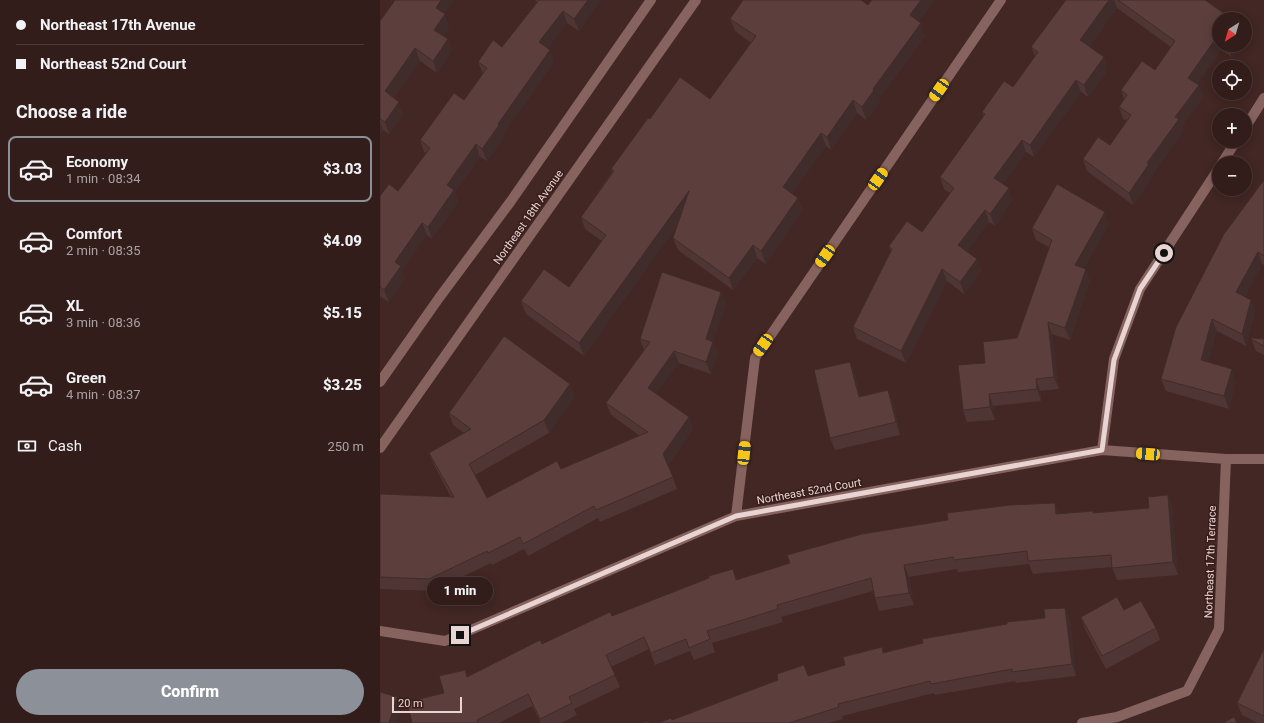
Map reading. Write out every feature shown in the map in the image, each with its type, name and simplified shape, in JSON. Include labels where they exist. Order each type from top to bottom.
[{"type":"street","points":[[380,382],[439,298],[511,201],[651,0]]},
{"type":"street","name":"Northeast 18th Avenue","points":[[380,448],[696,0]]},
{"type":"street","points":[[736,516],[755,358],[1001,0]]},
{"type":"street","points":[[1252,117],[1264,98]]},
{"type":"street","points":[[1102,450],[1114,360],[1140,289],[1212,179]]},
{"type":"street","name":"Northeast 52nd Court","points":[[380,632],[445,641],[736,516],[1102,450],[1226,459],[1264,460]]},
{"type":"street","name":"Northeast 17th Terrace","points":[[1082,723],[1117,717],[1187,691],[1219,629],[1226,459]]},
{"type":"building","points":[[395,0],[441,0],[436,8],[445,14],[434,30],[448,39],[433,61],[415,48],[385,91],[399,102],[385,122],[380,119],[380,21]]},
{"type":"building","points":[[539,0],[588,0],[574,19],[563,11],[539,42],[550,50],[482,149],[476,144],[447,185],[454,190],[428,227],[422,223],[395,262],[401,266],[384,290],[380,287],[380,196],[389,184],[398,191],[430,148],[420,140],[454,93],[464,100],[487,68],[478,62],[493,40],[502,47]]},
{"type":"building","points":[[743,0],[861,0],[868,5],[872,0],[921,0],[910,15],[921,23],[873,89],[874,90],[862,107],[853,100],[827,137],[821,133],[783,187],[798,198],[761,251],[753,245],[729,278],[673,238],[689,191],[579,343],[521,301],[544,269],[569,287],[606,235],[581,217],[614,171],[611,169],[648,118],[650,119],[680,77],[710,99],[756,36],[730,19]]},
{"type":"building","points":[[1066,0],[1109,0],[1080,40],[1104,57],[1084,85],[1076,80],[1030,145],[1022,140],[994,178],[1009,188],[990,214],[985,210],[958,245],[977,259],[960,282],[942,269],[901,351],[853,327],[892,249],[889,246],[907,221],[922,232],[954,188],[940,177],[985,114],[982,112],[1004,81],[1013,87],[1038,52],[1031,47]]},
{"type":"building","points":[[1118,0],[1205,0],[1222,12],[1212,12],[1212,44],[1188,78],[1199,85],[1175,117],[1179,119],[1147,163],[1149,164],[1129,193],[1083,159],[1098,137],[1110,145],[1131,115],[1119,107],[1127,95],[1121,90],[1142,61],[1155,70],[1175,41]]},
{"type":"building","points":[[1264,180],[1264,256],[1258,252],[1236,292],[1251,300],[1242,334],[1212,319],[1201,360],[1232,369],[1224,396],[1161,379],[1176,327],[1224,234]]},
{"type":"building","points":[[1057,184],[1105,212],[1075,265],[1086,269],[1065,328],[1048,322],[1054,377],[1036,379],[1037,389],[989,394],[990,407],[963,410],[958,365],[985,363],[983,342],[1017,338],[1052,240],[1032,228]]},
{"type":"building","points":[[662,272],[721,292],[706,339],[713,342],[706,362],[674,351],[648,388],[689,417],[663,454],[673,477],[596,510],[594,506],[523,544],[520,537],[429,579],[380,577],[380,494],[454,497],[429,453],[471,429],[449,413],[504,336],[570,384],[544,420],[469,464],[487,498],[557,461],[561,469],[648,432],[606,403],[650,342],[640,339]]},
{"type":"building","points":[[1251,339],[1264,339],[1264,346]]},
{"type":"building","points":[[850,362],[859,397],[888,390],[896,422],[830,438],[814,370]]},
{"type":"building","points":[[1168,495],[1173,562],[1112,568],[1111,555],[1028,561],[1027,551],[954,560],[953,557],[904,565],[909,593],[875,598],[871,578],[777,605],[778,609],[707,631],[710,639],[689,648],[686,639],[651,653],[644,637],[606,655],[615,675],[569,697],[572,703],[540,719],[528,694],[477,720],[478,723],[412,723],[407,702],[444,693],[439,676],[465,670],[467,677],[540,640],[542,644],[610,612],[612,616],[709,578],[709,576],[733,569],[736,580],[790,563],[787,555],[862,534],[948,520],[947,513],[1010,505],[1055,503],[1056,514],[1093,511],[1093,513],[1149,508],[1148,497]]},
{"type":"building","points":[[1117,597],[1124,610],[1141,601],[1156,628],[1102,656],[1081,617]]},
{"type":"building","points":[[1065,608],[1072,664],[1012,672],[1012,669],[931,684],[930,681],[838,704],[839,707],[789,723],[658,723],[671,718],[672,720],[778,680],[777,674],[804,665],[808,676],[845,665],[843,657],[882,647],[883,653],[923,643],[922,639],[1007,624],[1007,622],[1045,618],[1044,609]]},
{"type":"building","points":[[1264,649],[1264,716],[1237,703]]},
{"type":"building","points":[[380,692],[397,697],[389,723],[380,723]]},
{"type":"building","points":[[1234,717],[1237,723],[1223,723]]},
{"type":"route","points":[[460,635],[736,516],[1102,450],[1114,360],[1140,289],[1164,253]]}]
